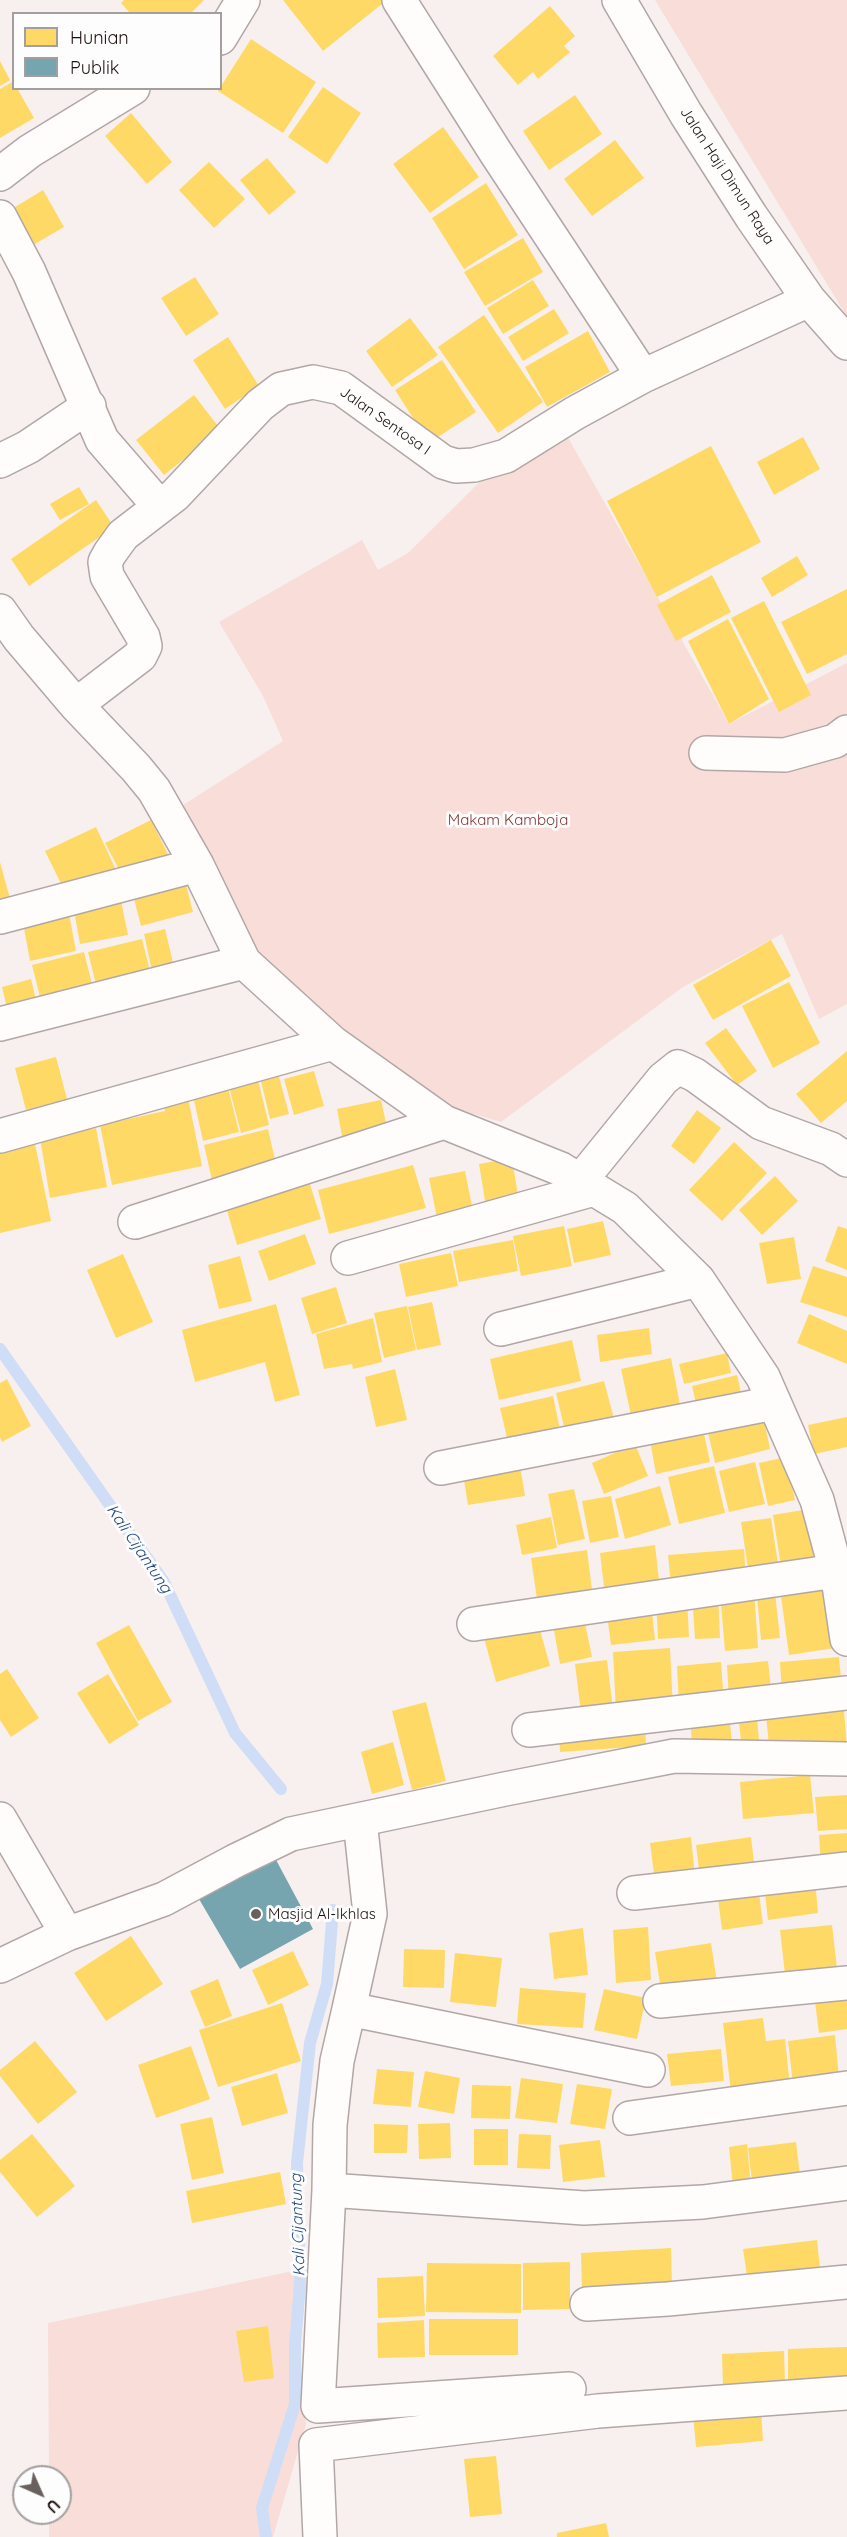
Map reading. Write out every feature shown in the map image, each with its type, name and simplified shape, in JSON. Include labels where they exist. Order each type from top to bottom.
[{"type":"street","points":[[222,35],[243,0]]},
{"type":"street","points":[[399,0],[496,153],[643,376]]},
{"type":"street","name":"Jalan Haji Dimun Raya","points":[[619,0],[686,114],[751,216],[809,300],[847,343]]},
{"type":"street","points":[[0,174],[30,151],[130,90]]},
{"type":"street","points":[[0,217],[29,272],[102,440],[159,506]]},
{"type":"street","name":"Jalan Sentosa I","points":[[76,705],[140,657],[145,646],[143,637],[107,576],[105,562],[123,535],[175,495],[260,405],[281,389],[313,382],[341,388],[443,462],[456,466],[474,465],[506,456],[576,413],[643,376],[809,300]]},
{"type":"street","points":[[0,461],[28,447],[89,406]]},
{"type":"street","points":[[0,610],[10,642],[76,705],[154,790],[196,865],[244,962],[333,1042],[444,1122],[561,1169],[625,1208],[698,1280],[763,1377],[817,1500],[836,1571],[847,1639]]},
{"type":"street","points":[[706,753],[785,755],[835,741],[847,732]]},
{"type":"street","points":[[0,917],[196,865]]},
{"type":"street","points":[[0,1024],[244,962]]},
{"type":"street","points":[[0,1136],[333,1042]]},
{"type":"street","points":[[348,1258],[587,1184],[663,1079],[678,1067],[695,1075],[761,1123],[831,1149],[847,1160]]},
{"type":"street","points":[[135,1222],[444,1122]]},
{"type":"street","points":[[501,1329],[698,1280]]},
{"type":"street","points":[[441,1468],[774,1403]]},
{"type":"street","points":[[474,1624],[836,1571]]},
{"type":"street","points":[[529,1730],[847,1693]]},
{"type":"street","points":[[0,1966],[67,1934],[164,1899],[235,1860],[291,1834],[674,1756],[847,1759]]},
{"type":"street","points":[[0,1820],[67,1934]]},
{"type":"street","points":[[351,1822],[370,1914],[337,2061],[331,2115],[318,2406],[569,2389]]},
{"type":"street","points":[[634,1893],[847,1869]]},
{"type":"street","points":[[660,2001],[847,1983]]},
{"type":"street","points":[[349,2009],[648,2070]]},
{"type":"street","points":[[630,2118],[847,2088]]},
{"type":"street","points":[[329,2190],[584,2208],[703,2202],[847,2183]]},
{"type":"street","points":[[587,2304],[668,2299],[847,2282]]},
{"type":"street","points":[[320,2537],[316,2445],[598,2411],[847,2393]]},
{"type":"green space","points":[[655,0],[847,0],[847,317]]},
{"type":"green space","name":"Makam Kamboja","points":[[561,425],[729,724],[847,663],[847,1004],[819,1019],[782,934],[683,987],[501,1122],[437,1103],[388,1068],[248,948],[180,807],[283,741],[263,696],[219,622],[362,540],[378,570],[408,553],[501,461]]},
{"type":"green space","points":[[293,2271],[306,2424],[273,2537],[49,2537],[49,2525],[72,2525],[72,2465],[49,2465],[48,2323]]},
{"type":"building: Hunian","points":[[124,0],[204,0],[192,12],[129,12],[121,3]]},
{"type":"building: Hunian","points":[[283,0],[387,0],[323,51]]},
{"type":"building: Hunian","points":[[550,6],[575,36],[564,46],[570,52],[538,79],[533,72],[518,85],[493,56]]},
{"type":"building: Hunian","points":[[251,39],[316,82],[283,133],[218,91],[222,90],[222,85]]},
{"type":"building: Hunian","points":[[0,61],[10,80],[0,86]]},
{"type":"building: Hunian","points":[[12,82],[12,90],[18,90],[34,118],[0,138],[0,89]]},
{"type":"building: Hunian","points":[[323,87],[361,113],[327,164],[288,137]]},
{"type":"building: Hunian","points":[[575,95],[602,134],[549,170],[523,131]]},
{"type":"building: Hunian","points":[[131,113],[172,162],[147,184],[105,136]]},
{"type":"building: Hunian","points":[[443,127],[479,177],[430,213],[393,164]]},
{"type":"building: Hunian","points":[[615,140],[644,178],[592,216],[564,179]]},
{"type":"building: Hunian","points":[[267,158],[296,192],[269,215],[240,180]]},
{"type":"building: Hunian","points":[[209,162],[245,199],[214,228],[179,190]]},
{"type":"building: Hunian","points":[[486,183],[518,235],[464,269],[432,218]]},
{"type":"building: Hunian","points":[[43,190],[64,227],[28,248],[7,212]]},
{"type":"building: Hunian","points":[[523,238],[543,272],[485,306],[464,272]]},
{"type":"building: Hunian","points":[[195,277],[219,314],[186,336],[161,298]]},
{"type":"building: Hunian","points":[[533,280],[549,306],[503,334],[487,308]]},
{"type":"building: Hunian","points":[[554,309],[569,333],[523,361],[508,337]]},
{"type":"building: Hunian","points":[[484,315],[543,402],[498,433],[438,347]]},
{"type":"building: Hunian","points":[[410,318],[438,355],[392,387],[366,351]]},
{"type":"building: Hunian","points":[[588,331],[610,372],[547,407],[525,367]]},
{"type":"building: Hunian","points":[[228,337],[259,386],[225,409],[193,360]]},
{"type":"building: Hunian","points":[[442,360],[476,412],[429,443],[395,390]]},
{"type":"building: Hunian","points":[[194,395],[221,430],[164,475],[136,440]]},
{"type":"building: Hunian","points":[[803,437],[820,469],[774,495],[757,462]]},
{"type":"building: Hunian","points":[[711,446],[761,542],[657,597],[607,501]]},
{"type":"building: Hunian","points":[[79,487],[89,504],[60,520],[50,504]]},
{"type":"building: Hunian","points":[[96,500],[114,527],[29,586],[11,559]]},
{"type":"building: Hunian","points":[[797,556],[808,575],[772,597],[761,578]]},
{"type":"building: Hunian","points":[[712,575],[731,612],[676,641],[657,605]]},
{"type":"building: Hunian","points":[[847,589],[847,654],[807,674],[781,622]]},
{"type":"building: Hunian","points":[[764,601],[811,695],[779,712],[731,618]]},
{"type":"building: Hunian","points":[[728,619],[769,699],[729,724],[688,641]]},
{"type":"building: Hunian","points":[[151,820],[169,856],[124,879],[105,843]]},
{"type":"building: Hunian","points":[[96,827],[116,870],[66,894],[45,851]]},
{"type":"building: Hunian","points":[[0,862],[12,906],[0,909]]},
{"type":"building: Hunian","points":[[183,873],[193,912],[141,926],[131,887]]},
{"type":"building: Hunian","points":[[120,896],[128,935],[80,944],[73,905]]},
{"type":"building: Hunian","points":[[69,914],[76,951],[30,961],[23,923]]},
{"type":"building: Hunian","points":[[165,929],[175,971],[153,976],[144,934]]},
{"type":"building: Hunian","points":[[142,939],[152,979],[98,993],[88,952]]},
{"type":"building: Hunian","points":[[771,940],[791,976],[713,1020],[693,985]]},
{"type":"building: Hunian","points":[[84,952],[95,996],[43,1009],[32,965]]},
{"type":"building: Hunian","points":[[31,979],[36,1000],[7,1008],[2,987]]},
{"type":"building: Hunian","points":[[789,982],[820,1043],[773,1068],[742,1006]]},
{"type":"building: Hunian","points":[[726,1028],[757,1071],[737,1085],[705,1043]]},
{"type":"building: Hunian","points":[[847,1051],[847,1101],[821,1123],[796,1094]]},
{"type":"building: Hunian","points":[[56,1057],[67,1099],[26,1110],[15,1068]]},
{"type":"building: Hunian","points":[[314,1071],[324,1106],[294,1115],[284,1079]]},
{"type":"building: Hunian","points":[[278,1073],[289,1114],[270,1119],[260,1077]]},
{"type":"building: Hunian","points":[[258,1080],[269,1125],[241,1133],[229,1087]]},
{"type":"building: Hunian","points":[[186,1088],[202,1166],[112,1185],[100,1125],[165,1111],[161,1093]]},
{"type":"building: Hunian","points":[[228,1088],[239,1132],[203,1141],[193,1096]]},
{"type":"building: Hunian","points":[[381,1100],[389,1137],[344,1147],[337,1109]]},
{"type":"building: Hunian","points":[[697,1110],[721,1128],[694,1164],[671,1146]]},
{"type":"building: Hunian","points":[[96,1128],[107,1187],[50,1198],[40,1138]]},
{"type":"building: Hunian","points":[[268,1129],[278,1173],[214,1189],[204,1145]]},
{"type":"building: Hunian","points":[[34,1139],[51,1221],[0,1233],[0,1147]]},
{"type":"building: Hunian","points":[[734,1142],[767,1173],[722,1221],[689,1190]]},
{"type":"building: Hunian","points":[[512,1158],[519,1202],[486,1207],[479,1164]]},
{"type":"building: Hunian","points":[[413,1165],[426,1208],[329,1234],[318,1190]]},
{"type":"building: Hunian","points":[[465,1171],[473,1211],[437,1218],[429,1178]]},
{"type":"building: Hunian","points":[[307,1175],[321,1219],[237,1245],[224,1200]]},
{"type":"building: Hunian","points":[[775,1176],[798,1201],[762,1235],[739,1210]]},
{"type":"building: Hunian","points":[[603,1221],[611,1255],[574,1263],[567,1229]]},
{"type":"building: Hunian","points":[[564,1226],[572,1266],[521,1276],[513,1236]]},
{"type":"building: Hunian","points":[[838,1226],[847,1229],[847,1270],[825,1261]]},
{"type":"building: Hunian","points":[[305,1234],[316,1264],[269,1281],[258,1251]]},
{"type":"building: Hunian","points":[[794,1237],[801,1279],[767,1284],[759,1243]]},
{"type":"building: Hunian","points":[[513,1240],[518,1271],[459,1282],[453,1251]]},
{"type":"building: Hunian","points":[[451,1253],[458,1286],[406,1297],[399,1264]]},
{"type":"building: Hunian","points":[[123,1254],[153,1322],[116,1338],[87,1270]]},
{"type":"building: Hunian","points":[[240,1256],[252,1301],[219,1309],[208,1265]]},
{"type":"building: Hunian","points":[[813,1266],[847,1277],[847,1317],[800,1302]]},
{"type":"building: Hunian","points":[[336,1287],[347,1323],[312,1334],[301,1298]]},
{"type":"building: Hunian","points":[[432,1302],[441,1345],[417,1350],[408,1307]]},
{"type":"building: Hunian","points":[[276,1304],[300,1395],[275,1402],[265,1362],[195,1382],[182,1330]]},
{"type":"building: Hunian","points":[[407,1306],[416,1350],[384,1358],[374,1313]]},
{"type":"building: Hunian","points":[[809,1314],[847,1331],[847,1364],[797,1343]]},
{"type":"building: Hunian","points":[[373,1318],[382,1362],[353,1369],[352,1364],[324,1369],[316,1334]]},
{"type":"building: Hunian","points":[[649,1328],[652,1354],[600,1362],[597,1335]]},
{"type":"building: Hunian","points":[[572,1340],[581,1381],[499,1400],[490,1359]]},
{"type":"building: Hunian","points":[[727,1353],[731,1373],[684,1384],[679,1364]]},
{"type":"building: Hunian","points":[[671,1358],[681,1410],[632,1420],[621,1369]]},
{"type":"building: Hunian","points":[[395,1369],[407,1420],[376,1427],[365,1377]]},
{"type":"building: Hunian","points":[[737,1375],[742,1397],[697,1408],[692,1386]]},
{"type":"building: Hunian","points":[[7,1379],[31,1426],[2,1442],[0,1437],[0,1383]]},
{"type":"building: Hunian","points":[[604,1381],[616,1426],[567,1439],[556,1393]]},
{"type":"building: Hunian","points":[[553,1396],[561,1434],[509,1446],[500,1408]]},
{"type":"building: Hunian","points":[[762,1410],[770,1449],[715,1463],[705,1419]]},
{"type":"building: Hunian","points":[[847,1417],[847,1447],[814,1454],[808,1425]]},
{"type":"building: Hunian","points":[[702,1424],[710,1462],[656,1474],[649,1435]]},
{"type":"building: Hunian","points":[[635,1444],[648,1476],[604,1494],[592,1463]]},
{"type":"building: Hunian","points":[[786,1457],[795,1500],[768,1506],[759,1463]]},
{"type":"building: Hunian","points":[[519,1459],[525,1496],[468,1505],[462,1468]]},
{"type":"building: Hunian","points":[[755,1462],[765,1504],[729,1512],[719,1471]]},
{"type":"building: Hunian","points":[[714,1466],[725,1513],[679,1524],[668,1477]]},
{"type":"building: Hunian","points":[[660,1486],[671,1525],[625,1539],[615,1499]]},
{"type":"building: Hunian","points":[[574,1489],[585,1539],[558,1545],[548,1494]]},
{"type":"building: Hunian","points":[[611,1496],[619,1537],[590,1543],[582,1501]]},
{"type":"building: Hunian","points":[[809,1509],[819,1567],[782,1573],[773,1515]]},
{"type":"building: Hunian","points":[[551,1517],[557,1548],[522,1555],[516,1525]]},
{"type":"building: Hunian","points":[[771,1518],[779,1570],[749,1575],[741,1522]]},
{"type":"building: Hunian","points":[[655,1545],[659,1580],[604,1587],[600,1553]]},
{"type":"building: Hunian","points":[[744,1549],[746,1580],[671,1586],[668,1555]]},
{"type":"building: Hunian","points":[[587,1550],[593,1598],[538,1606],[531,1558]]},
{"type":"building: Hunian","points":[[825,1576],[835,1648],[789,1655],[779,1582]]},
{"type":"building: Hunian","points":[[774,1584],[780,1638],[761,1640],[756,1586]]},
{"type":"building: Hunian","points":[[754,1589],[758,1648],[725,1651],[720,1592]]},
{"type":"building: Hunian","points":[[718,1592],[720,1638],[695,1639],[692,1594]]},
{"type":"building: Hunian","points":[[687,1598],[689,1637],[658,1639],[656,1600]]},
{"type":"building: Hunian","points":[[651,1602],[655,1640],[611,1645],[606,1607]]},
{"type":"building: Hunian","points":[[583,1614],[592,1657],[560,1664],[552,1619]]},
{"type":"building: Hunian","points":[[537,1619],[550,1666],[496,1682],[483,1634]]},
{"type":"building: Hunian","points":[[129,1625],[172,1702],[138,1721],[96,1643]]},
{"type":"building: Hunian","points":[[670,1648],[673,1709],[616,1712],[613,1652]]},
{"type":"building: Hunian","points":[[839,1657],[842,1690],[782,1695],[780,1662]]},
{"type":"building: Hunian","points":[[607,1660],[614,1717],[582,1721],[575,1664]]},
{"type":"building: Hunian","points":[[768,1661],[772,1698],[729,1701],[727,1665]]},
{"type":"building: Hunian","points":[[721,1662],[724,1703],[679,1706],[677,1666]]},
{"type":"building: Hunian","points":[[7,1669],[39,1718],[11,1737],[0,1720],[0,1674]]},
{"type":"building: Hunian","points":[[108,1674],[139,1725],[109,1744],[77,1693]]},
{"type":"building: Hunian","points":[[843,1698],[847,1748],[770,1756],[765,1705]]},
{"type":"building: Hunian","points":[[426,1702],[446,1781],[412,1790],[392,1711]]},
{"type":"building: Hunian","points":[[756,1710],[760,1749],[742,1751],[738,1712]]},
{"type":"building: Hunian","points":[[729,1714],[733,1751],[693,1756],[690,1718]]},
{"type":"building: Hunian","points":[[645,1723],[646,1746],[560,1752],[559,1729]]},
{"type":"building: Hunian","points":[[393,1742],[404,1785],[372,1794],[361,1752]]},
{"type":"building: Hunian","points":[[810,1775],[814,1813],[743,1819],[740,1782]]},
{"type":"building: Hunian","points":[[847,1795],[847,1829],[818,1831],[815,1797]]},
{"type":"building: Hunian","points":[[847,1833],[847,1863],[821,1865],[819,1835]]},
{"type":"building: Hunian","points":[[691,1837],[695,1876],[655,1882],[650,1843]]},
{"type":"building: Hunian","points":[[751,1837],[755,1871],[700,1878],[696,1845]]},
{"type":"building: Hunian","points":[[815,1879],[818,1913],[768,1920],[764,1885]]},
{"type":"building: Hunian","points":[[758,1885],[763,1924],[722,1930],[717,1891]]},
{"type":"building: Hunian","points":[[832,1925],[837,1968],[785,1974],[780,1930]]},
{"type":"building: Hunian","points":[[648,1927],[651,1980],[616,1983],[613,1930]]},
{"type":"building: Hunian","points":[[583,1928],[588,1975],[554,1979],[549,1933]]},
{"type":"building: Hunian","points":[[131,1936],[163,1984],[106,2021],[74,1973]]},
{"type":"building: Hunian","points":[[711,1943],[717,1982],[661,1990],[655,1952]]},
{"type":"building: Hunian","points":[[404,1949],[445,1950],[444,1988],[403,1987]]},
{"type":"building: Hunian","points":[[293,1951],[309,1985],[268,2005],[252,1970]]},
{"type":"building: Hunian","points":[[455,1953],[502,1958],[496,2007],[450,2002]]},
{"type":"building: Hunian","points":[[218,1979],[232,2016],[205,2027],[190,1991]]},
{"type":"building: Hunian","points":[[520,1988],[586,1993],[583,2028],[517,2024]]},
{"type":"building: Hunian","points":[[604,1989],[646,1998],[637,2039],[594,2030]]},
{"type":"building: Hunian","points":[[847,1989],[847,2029],[819,2033],[814,1994]]},
{"type":"building: Hunian","points":[[282,2003],[301,2061],[218,2087],[199,2030]]},
{"type":"building: Hunian","points":[[763,2018],[766,2041],[785,2039],[790,2086],[731,2093],[723,2023]]},
{"type":"building: Hunian","points":[[835,2035],[839,2078],[793,2084],[788,2041]]},
{"type":"building: Hunian","points":[[35,2041],[77,2092],[38,2124],[0,2076],[0,2070]]},
{"type":"building: Hunian","points":[[191,2046],[210,2099],[156,2118],[138,2065]]},
{"type":"building: Hunian","points":[[721,2049],[724,2081],[671,2086],[667,2054]]},
{"type":"building: Hunian","points":[[377,2069],[414,2072],[411,2107],[373,2104]]},
{"type":"building: Hunian","points":[[425,2071],[460,2078],[454,2114],[418,2107]]},
{"type":"building: Hunian","points":[[277,2073],[288,2113],[242,2126],[231,2087]]},
{"type":"building: Hunian","points":[[521,2078],[563,2084],[557,2123],[515,2118]]},
{"type":"building: Hunian","points":[[577,2084],[612,2089],[605,2129],[570,2124]]},
{"type":"building: Hunian","points":[[472,2085],[511,2086],[510,2119],[471,2118]]},
{"type":"building: Hunian","points":[[212,2117],[224,2173],[192,2180],[180,2124]]},
{"type":"building: Hunian","points":[[450,2123],[451,2158],[419,2159],[418,2124]]},
{"type":"building: Hunian","points":[[374,2124],[408,2125],[407,2153],[374,2153]]},
{"type":"building: Hunian","points":[[474,2129],[508,2129],[508,2165],[474,2165]]},
{"type":"building: Hunian","points":[[32,2134],[75,2186],[37,2217],[0,2172],[0,2160]]},
{"type":"building: Hunian","points":[[519,2134],[551,2135],[550,2169],[517,2168]]},
{"type":"building: Hunian","points":[[600,2140],[605,2177],[563,2182],[559,2145]]},
{"type":"building: Hunian","points":[[796,2142],[801,2184],[753,2190],[748,2148]]},
{"type":"building: Hunian","points":[[747,2144],[751,2186],[733,2188],[729,2147]]},
{"type":"building: Hunian","points":[[280,2172],[286,2204],[192,2223],[186,2191]]},
{"type":"building: Hunian","points":[[817,2240],[820,2268],[747,2276],[743,2249]]},
{"type":"building: Hunian","points":[[671,2248],[672,2285],[582,2290],[581,2253]]},
{"type":"building: Hunian","points":[[570,2262],[570,2309],[523,2310],[523,2263]]},
{"type":"building: Hunian","points":[[427,2263],[521,2264],[521,2313],[426,2312]]},
{"type":"building: Hunian","points":[[423,2276],[425,2316],[378,2318],[377,2278]]},
{"type":"building: Hunian","points":[[429,2319],[518,2319],[518,2355],[429,2355]]},
{"type":"building: Hunian","points":[[424,2320],[425,2357],[378,2358],[377,2323]]},
{"type":"building: Hunian","points":[[268,2326],[274,2378],[244,2382],[236,2331]]},
{"type":"building: Hunian","points":[[847,2347],[847,2384],[788,2386],[788,2349]]},
{"type":"building: Hunian","points":[[784,2351],[785,2384],[723,2387],[722,2354]]},
{"type":"building: Hunian","points":[[761,2409],[763,2441],[696,2447],[693,2415]]},
{"type":"building: Hunian","points":[[496,2456],[502,2514],[470,2517],[464,2459]]},
{"type":"building: Hunian","points":[[606,2523],[609,2537],[557,2537],[557,2533]]},
{"type":"building: Publik","name":"Masjid Al-Ikhlas","points":[[275,1858],[313,1929],[240,1969],[199,1899]]},
{"type":"waterway","name":"Kali Cijantung","points":[[0,1349],[164,1582],[235,1733],[281,1789]]},
{"type":"waterway","name":"Kali Cijantung","points":[[266,2537],[262,2508],[295,2404],[295,2344],[300,2286],[297,2163],[310,2043],[327,1984],[333,1910]]},
{"type":"place","name":"Masjid Al-Ikhlas","points":[[256,1914]]}]
